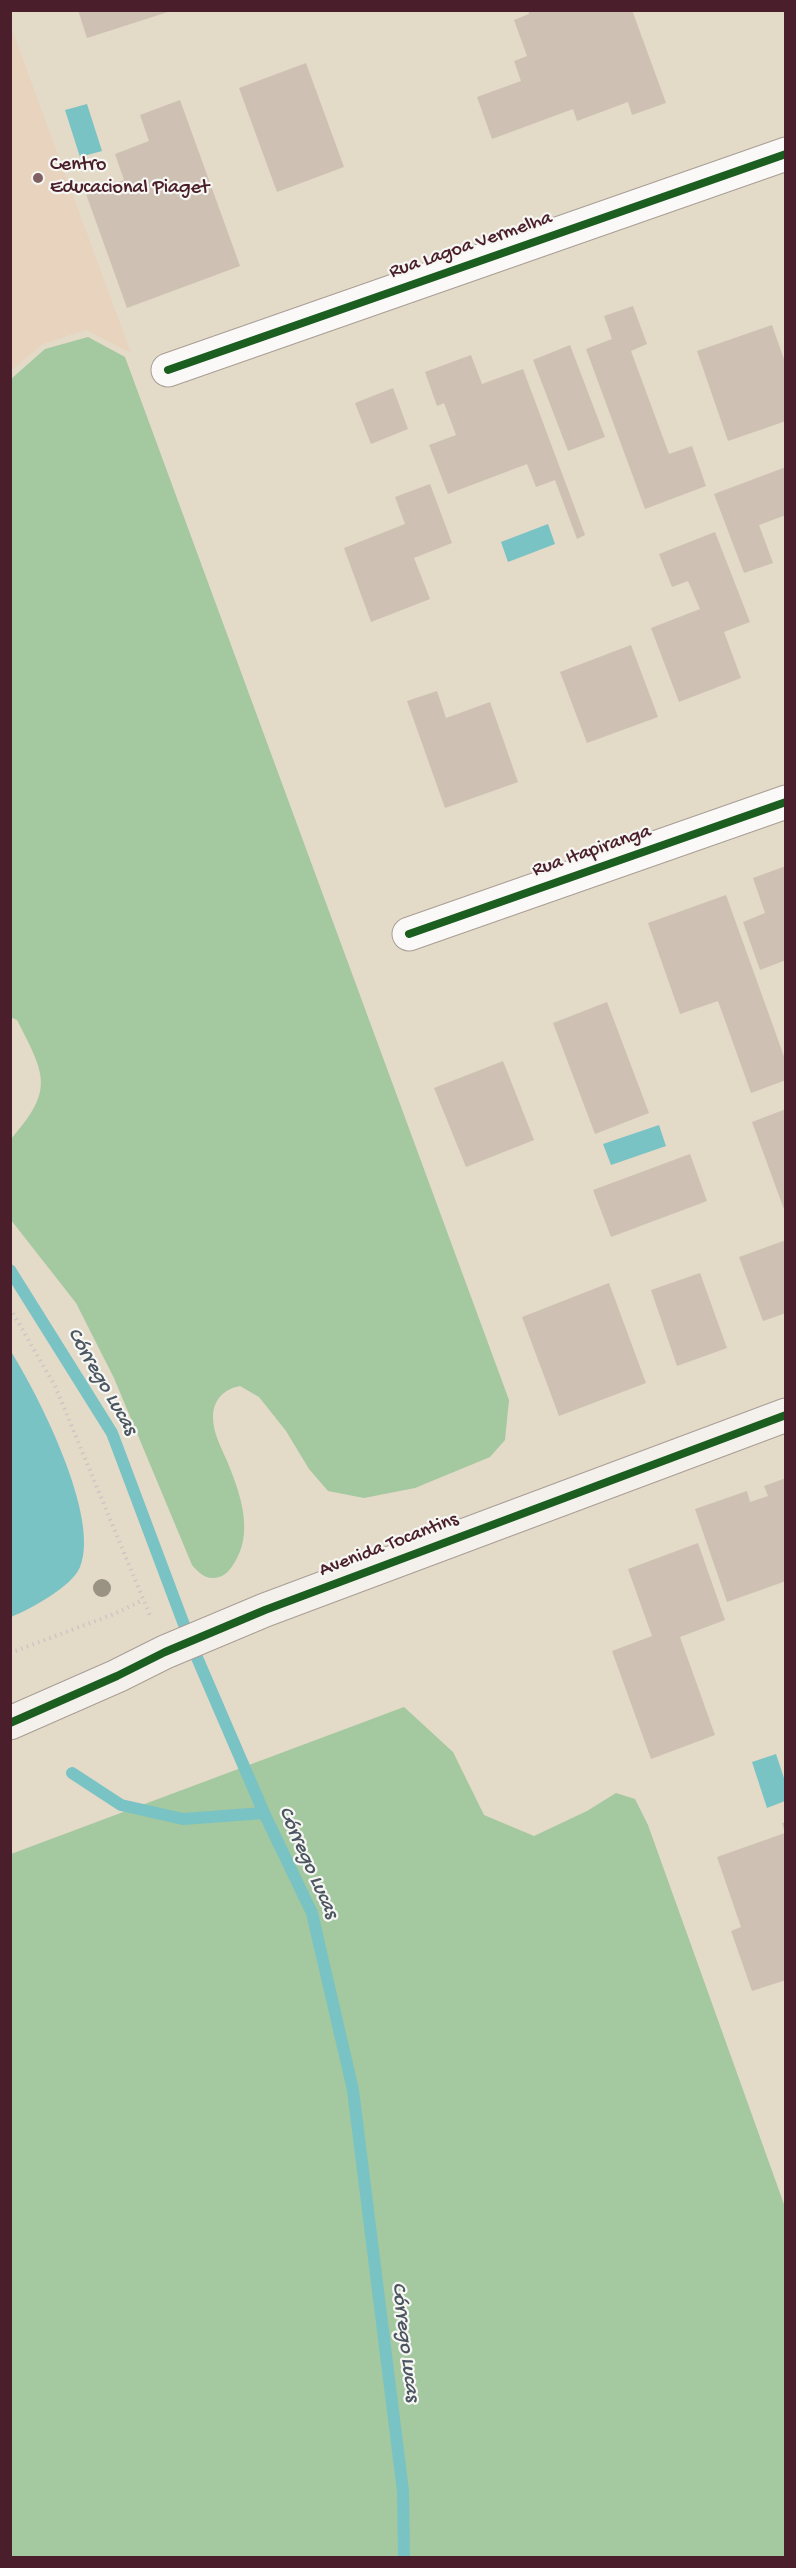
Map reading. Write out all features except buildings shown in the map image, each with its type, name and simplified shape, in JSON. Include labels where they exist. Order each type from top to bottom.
[{"type":"street","name":"Rua Lagoa Vermelha","points":[[168,370],[786,154]]},
{"type":"street","name":"Rua Itapiranga","points":[[409,934],[786,802]]},
{"type":"street","name":"Avenida Tocantins","points":[[10,1722],[265,1610],[786,1415]]},
{"type":"path","points":[[10,1308],[55,1386],[165,1652]]},
{"type":"path","points":[[10,1653],[114,1614],[143,1600]]},
{"type":"shaded area","name":"Centro Educacional Piaget","points":[[11,27],[131,353],[86,330],[43,344],[11,370]]},
{"type":"green space","points":[[88,337],[125,357],[509,1400],[505,1440],[490,1457],[415,1488],[364,1498],[328,1491],[309,1469],[286,1431],[259,1397],[240,1386],[224,1393],[215,1405],[213,1423],[240,1497],[244,1534],[242,1546],[234,1564],[225,1574],[215,1578],[204,1576],[192,1565],[114,1378],[76,1303],[11,1220],[11,1139],[34,1107],[40,1094],[41,1081],[39,1069],[27,1039],[17,1020],[10,1017],[11,379],[45,349]]},
{"type":"green space","points":[[404,1707],[453,1752],[484,1815],[534,1836],[587,1811],[616,1793],[635,1799],[648,1825],[785,2207],[785,2557],[11,2557],[11,1854]]},
{"type":"water","points":[[87,104],[102,151],[80,157],[65,110]]},
{"type":"water","points":[[548,524],[555,544],[508,562],[501,542]]},
{"type":"water","points":[[659,1125],[666,1146],[611,1165],[603,1144]]},
{"type":"water","points":[[10,1350],[36,1396],[63,1457],[82,1519],[84,1545],[80,1567],[69,1582],[39,1603],[11,1617]]},
{"type":"water","points":[[776,1754],[785,1781],[785,1801],[767,1808],[752,1762]]},
{"type":"waterway","name":"Córrego Lucas","points":[[10,1270],[112,1433],[192,1646],[264,1813],[312,1913],[353,2090],[403,2491],[404,2558]]},
{"type":"waterway","points":[[72,1773],[121,1805],[183,1819],[264,1813]]},
{"type":"cycle path","points":[[168,370],[786,154]]},
{"type":"cycle path","points":[[409,934],[786,802]]},
{"type":"cycle path","points":[[10,1723],[117,1676],[165,1652],[265,1610],[786,1415]]},
{"type":"place","name":"Centro Educacional Piaget","points":[[38,178]]}]
